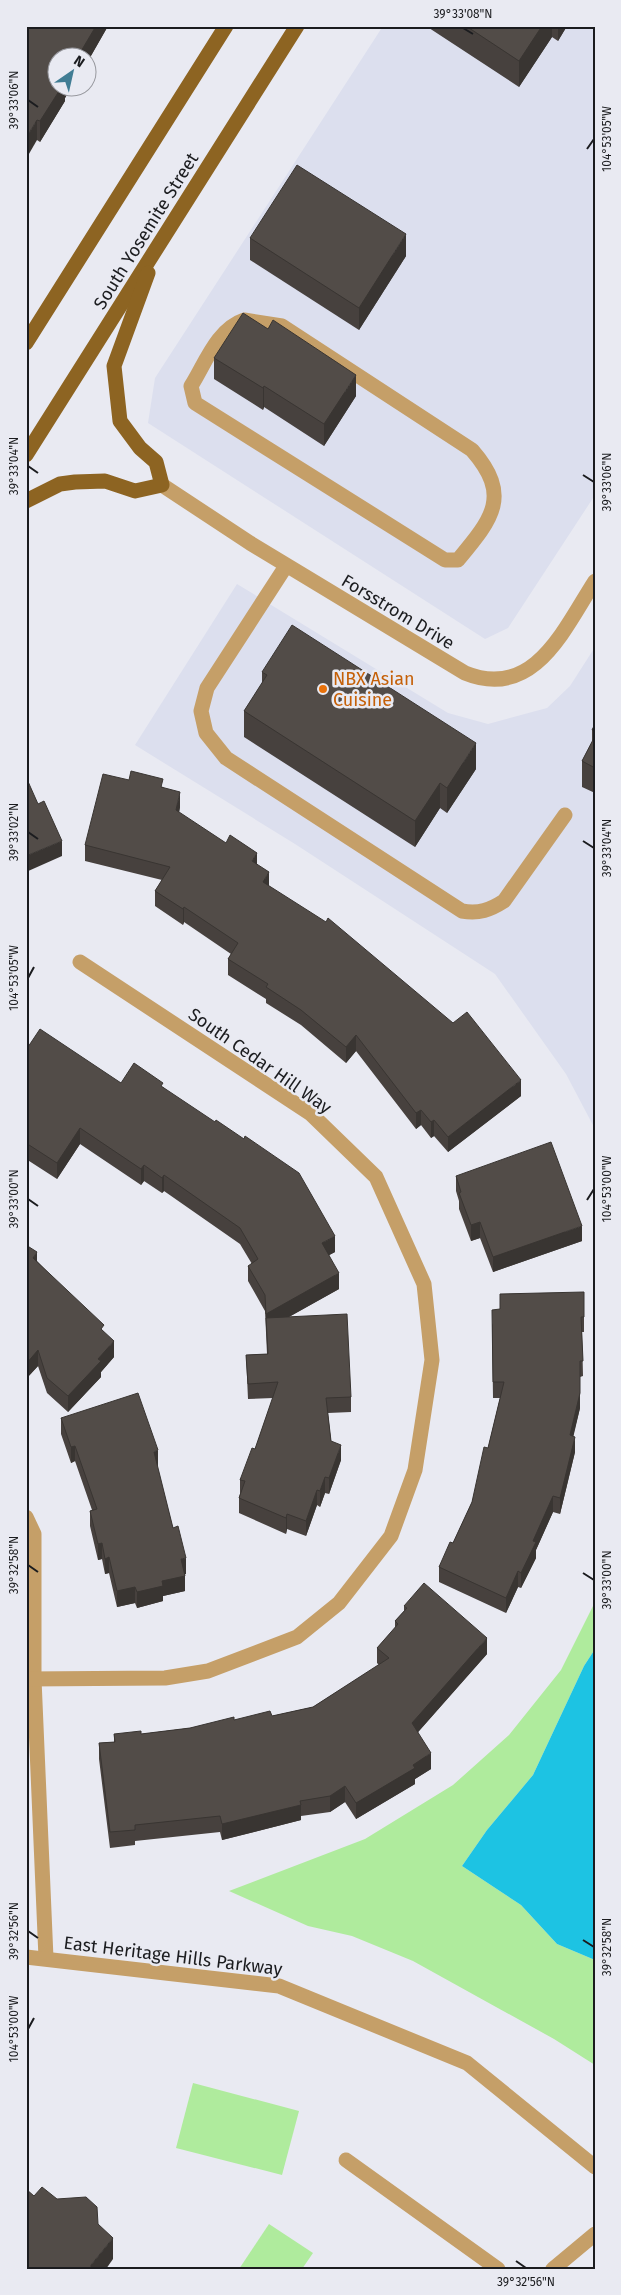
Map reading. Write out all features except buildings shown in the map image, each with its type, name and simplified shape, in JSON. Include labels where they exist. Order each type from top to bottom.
[{"type":"main road","points":[[26,343],[226,26]]},
{"type":"main road","name":"South Yosemite Street","points":[[26,455],[297,26]]},
{"type":"main road","points":[[26,501],[60,484],[74,482],[105,482],[135,491],[162,485],[156,462],[140,448],[120,421],[114,366],[160,244]]},
{"type":"street","points":[[244,320],[282,326],[472,450],[487,468],[495,494],[494,506],[471,545],[458,560],[445,560],[298,469],[195,403],[191,386],[221,336],[236,323],[244,320]]},
{"type":"street","name":"Forsstrom Drive","points":[[162,485],[286,566],[464,674],[481,680],[505,680],[527,672],[550,651],[595,581]]},
{"type":"street","points":[[286,566],[207,688],[201,711],[206,733],[226,758],[462,911],[472,913],[491,910],[504,901],[565,815]]},
{"type":"street","name":"South Cedar Hill Way","points":[[30,1679],[165,1678],[208,1671],[297,1638],[339,1602],[391,1536],[416,1470],[432,1360],[424,1284],[376,1177],[311,1114],[80,962]]},
{"type":"street","points":[[26,1517],[34,1534],[30,1679],[46,1958]]},
{"type":"street","name":"East Heritage Hills Parkway","points":[[26,1957],[279,1986],[467,2063],[595,2166]]},
{"type":"street","points":[[346,2160],[498,2269]]},
{"type":"street","points":[[553,2269],[595,2234]]},
{"type":"shaded area","points":[[383,26],[595,26],[595,495],[508,628],[485,639],[148,423],[155,378]]},
{"type":"shaded area","points":[[237,584],[448,713],[488,724],[547,708],[570,686],[595,647],[595,1129],[566,1074],[495,974],[295,844],[135,745]]},
{"type":"green space","points":[[595,1602],[595,1649],[584,1666],[533,1775],[487,1830],[462,1866],[521,1905],[557,1944],[595,1960],[595,2065],[554,2039],[413,1961],[352,1936],[308,1926],[229,1891],[365,1839],[453,1785],[509,1735],[561,1670]]},
{"type":"green space","points":[[193,2083],[299,2111],[282,2175],[176,2148]]},
{"type":"green space","points":[[269,2224],[313,2253],[302,2269],[239,2269]]},
{"type":"water","points":[[595,1649],[595,1960],[557,1944],[521,1905],[462,1866],[487,1830],[533,1775],[584,1666]]},
{"type":"place","name":"NBX Asian Cuisine","points":[[323,689]]}]
